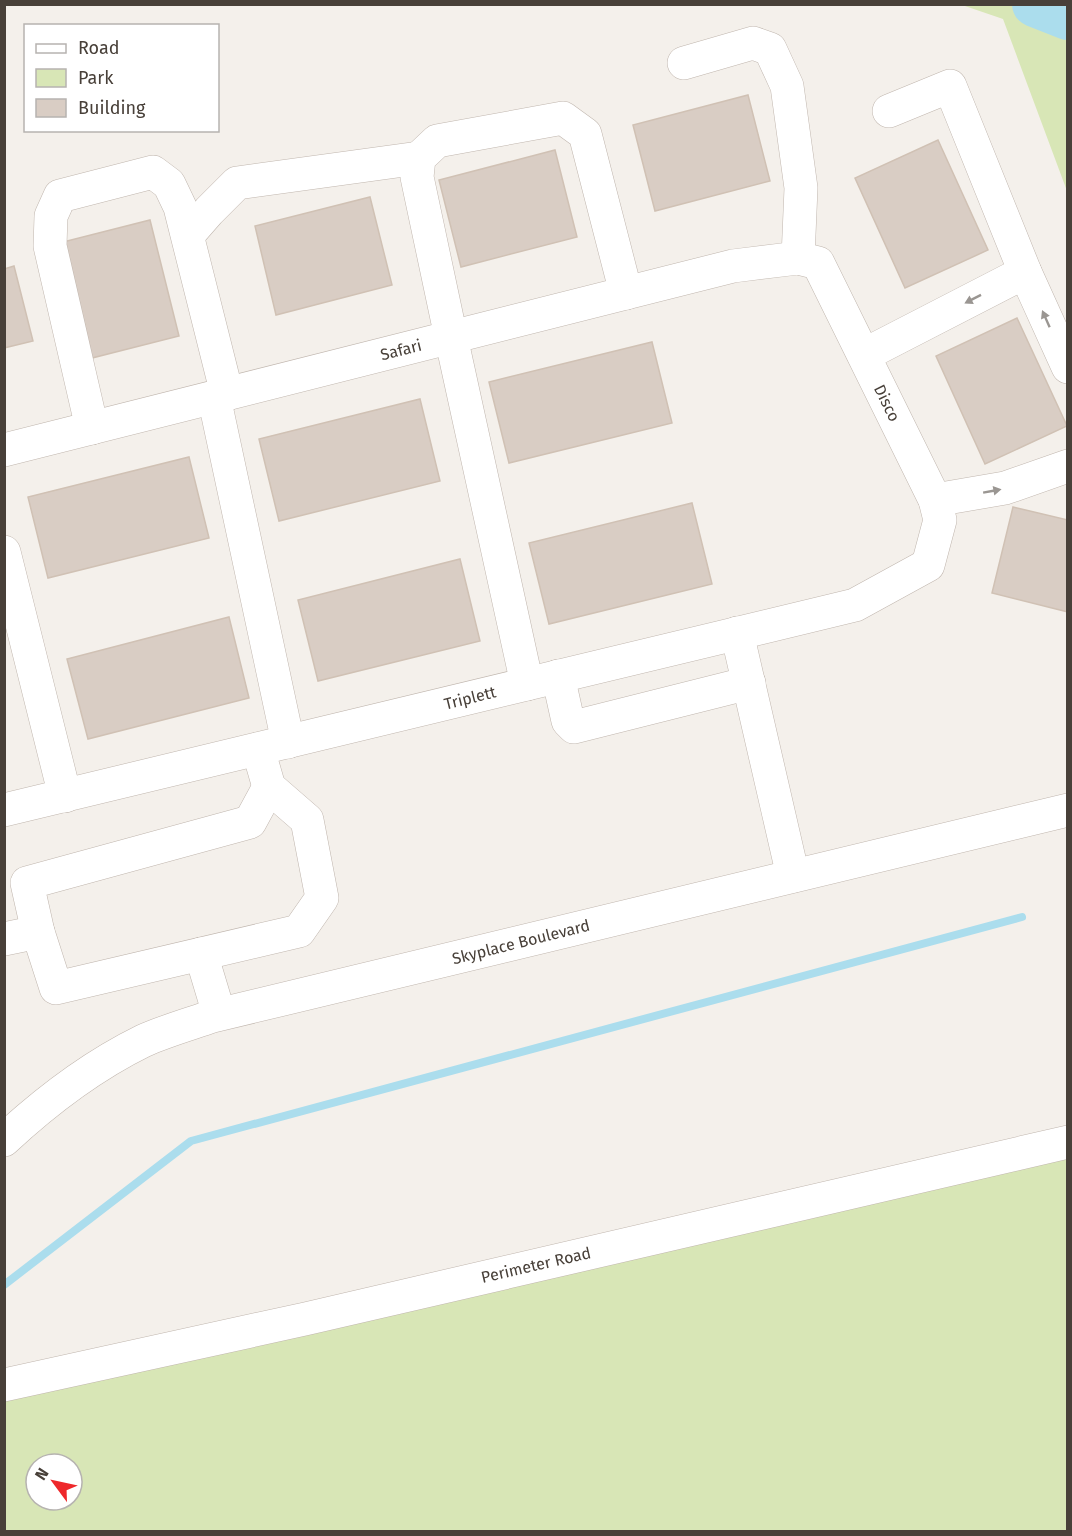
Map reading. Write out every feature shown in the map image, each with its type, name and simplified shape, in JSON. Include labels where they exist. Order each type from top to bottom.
[{"type":"street","points":[[684,63],[753,43],[770,49],[787,86],[801,188],[798,258]]},
{"type":"street","points":[[889,111],[950,86],[1025,272],[1068,367]]},
{"type":"street","points":[[188,235],[237,183],[419,158],[437,141],[563,118],[585,134],[626,293]]},
{"type":"street","points":[[419,158],[417,177],[527,684]]},
{"type":"street","points":[[93,428],[50,246],[51,216],[60,196],[153,172],[169,184],[180,207],[188,235],[221,395],[273,746],[269,787],[250,822],[27,883],[38,932],[56,988],[299,931],[322,898],[307,820],[269,787]]},
{"type":"street","name":"Safari","points":[[4,450],[733,266],[798,258]]},
{"type":"street","name":"Disco","points":[[798,258],[818,263],[935,500],[940,520],[928,565]]},
{"type":"street","points":[[864,355],[1025,272]]},
{"type":"street","points":[[935,500],[1005,488],[1068,466]]},
{"type":"street","points":[[4,552],[65,796]]},
{"type":"street","name":"Triplett","points":[[4,810],[855,604],[928,565]]},
{"type":"street","points":[[737,633],[793,876]]},
{"type":"street","points":[[558,676],[568,721],[574,727],[749,683]]},
{"type":"street","name":"Skyplace Boulevard","points":[[4,1140],[29,1117],[96,1067],[144,1040],[219,1014],[1068,810]]},
{"type":"street","points":[[4,939],[38,932]]},
{"type":"street","points":[[201,954],[219,1014]]},
{"type":"street","name":"Perimeter Road","points":[[4,1384],[328,1314],[1068,1142]]},
{"type":"green space","points":[[962,5],[1067,5],[1067,191],[1003,19]]},
{"type":"green space","points":[[1067,1155],[1067,1531],[5,1531],[4,1397]]},
{"type":"building","points":[[748,95],[770,181],[655,211],[633,125]]},
{"type":"building","points":[[938,140],[988,250],[905,288],[855,178]]},
{"type":"building","points":[[555,150],[577,237],[461,267],[439,180]]},
{"type":"building","points":[[370,197],[392,285],[276,315],[255,226]]},
{"type":"building","points":[[150,220],[179,336],[92,358],[63,242]]},
{"type":"building","points":[[14,266],[33,341],[4,348],[4,269]]},
{"type":"building","points":[[1017,318],[1067,426],[985,464],[936,356]]},
{"type":"building","points":[[652,342],[672,423],[509,463],[489,382]]},
{"type":"building","points":[[420,399],[440,481],[279,521],[259,439]]},
{"type":"building","points":[[189,457],[209,538],[48,578],[28,497]]},
{"type":"building","points":[[692,503],[712,584],[549,624],[529,543]]},
{"type":"building","points":[[1013,507],[1068,520],[1068,612],[992,593]]},
{"type":"building","points":[[460,559],[480,641],[318,681],[298,600]]},
{"type":"building","points":[[229,617],[249,698],[88,739],[67,659]]},
{"type":"waterway","points":[[1035,4],[1068,17]]},
{"type":"waterway","points":[[4,1285],[191,1141],[1022,917]]}]
